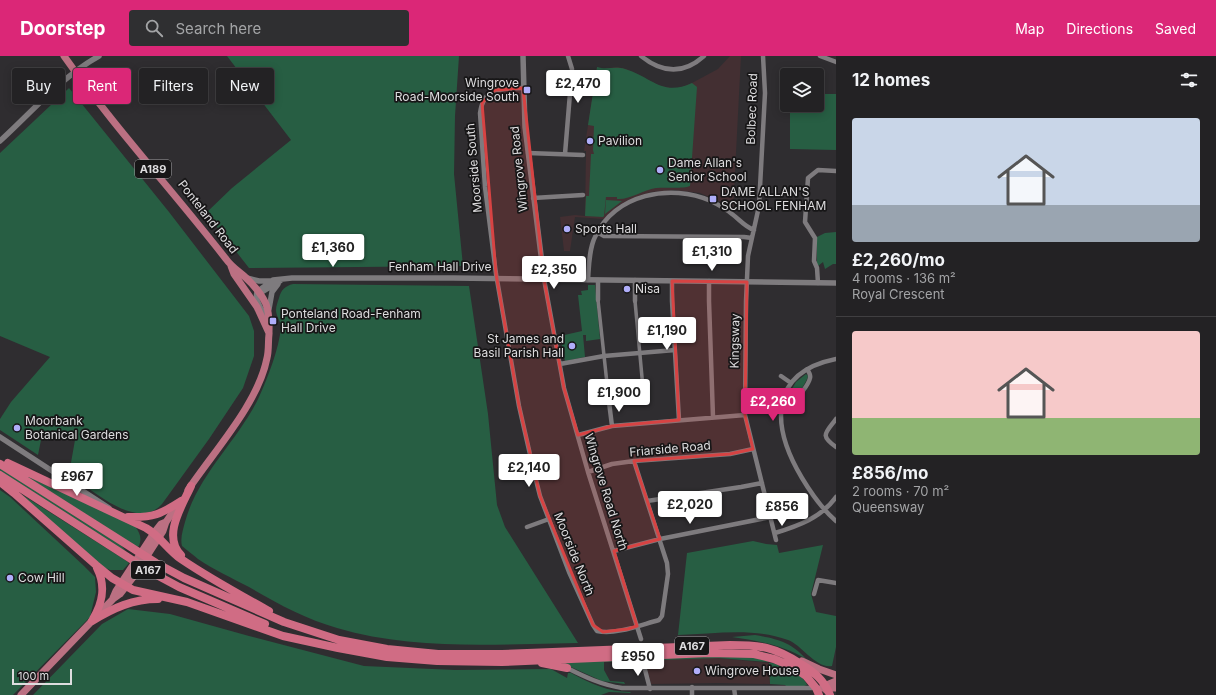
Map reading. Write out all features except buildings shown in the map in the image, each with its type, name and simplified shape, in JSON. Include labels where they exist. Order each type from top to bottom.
[{"type":"highway","points":[[0,459],[16,468],[126,517],[146,528],[173,553],[191,566],[244,597],[311,631]]},
{"type":"highway","name":"A167","points":[[0,464],[156,563],[184,578],[258,611],[339,640],[387,650],[438,654],[534,653],[754,645],[770,648],[784,653],[816,674],[828,693]]},
{"type":"highway","name":"A167","points":[[0,476],[158,576],[179,587],[254,620],[309,641],[387,657],[470,662],[530,661],[709,653],[749,654],[774,659],[793,667],[806,676],[817,692]]},
{"type":"highway","points":[[0,482],[96,565],[112,578],[124,585],[138,592],[186,602],[283,636],[309,641]]},
{"type":"highway","points":[[191,486],[173,532],[173,538],[178,551],[191,566]]},
{"type":"highway","points":[[126,517],[156,516],[181,501]]},
{"type":"highway","points":[[92,621],[99,608],[103,594],[101,578],[96,565]]},
{"type":"highway","points":[[92,621],[114,608],[137,601],[157,599],[186,602]]},
{"type":"highway","points":[[530,661],[567,668]]},
{"type":"main road","name":"A189","points":[[64,56],[73,68]]},
{"type":"main road","name":"Ponteland Road","points":[[99,104],[196,221],[231,266],[245,277],[268,311],[270,321],[268,331]]},
{"type":"main road","name":"Ponteland Road","points":[[231,266],[234,274],[256,294],[257,307],[268,331]]},
{"type":"main road","name":"A189","points":[[21,695],[113,599],[120,594],[124,585],[156,536],[165,527],[166,522],[236,423],[259,382],[267,360],[269,345],[268,331]]},
{"type":"main road","name":"A167","points":[[784,653],[836,675]]},
{"type":"main road","points":[[828,693],[829,684],[836,681]]},
{"type":"main road","points":[[817,692],[828,693],[836,688]]},
{"type":"street","points":[[80,68],[98,56]]},
{"type":"street","name":"Wingrove Road","points":[[523,56],[525,127],[544,280]]},
{"type":"street","points":[[565,154],[572,69],[568,56]]},
{"type":"street","points":[[641,56],[656,66],[666,70],[674,70],[691,66],[704,56]]},
{"type":"street","name":"Bolbec Road","points":[[746,282],[748,256],[759,206],[764,93],[763,56]]},
{"type":"street","points":[[820,56],[836,62]]},
{"type":"street","points":[[0,141],[73,73]]},
{"type":"street","name":"Moorside South","points":[[497,278],[485,187],[480,113],[482,103],[487,95],[495,90],[523,88]]},
{"type":"street","points":[[528,153],[583,155]]},
{"type":"street","points":[[818,283],[817,268],[814,261],[815,238],[805,222],[808,178],[818,170],[836,171]]},
{"type":"street","points":[[588,280],[593,244],[597,232],[606,220],[616,211],[627,203],[638,198],[671,192],[693,195],[711,201],[729,211],[748,228],[754,230]]},
{"type":"street","points":[[533,198],[583,195]]},
{"type":"street","points":[[597,232],[604,236],[752,238]]},
{"type":"street","name":"Fenham Hall Drive","points":[[245,277],[257,281],[320,277],[836,283]]},
{"type":"street","name":"Moorside North","points":[[497,278],[521,413],[540,496],[569,572],[597,631],[603,632],[628,629],[637,626]]},
{"type":"street","points":[[256,294],[273,280]]},
{"type":"street","points":[[268,311],[272,292],[282,280]]},
{"type":"street","name":"Fenham Hall Drive","points":[[256,294],[282,280]]},
{"type":"street","name":"Wingrove Road North","points":[[544,280],[564,388],[588,472],[641,639]]},
{"type":"street","points":[[598,280],[598,300],[612,426]]},
{"type":"street","points":[[635,280],[635,301],[644,399]]},
{"type":"street","points":[[672,281],[679,420]]},
{"type":"street","points":[[709,281],[714,417]]},
{"type":"street","name":"Kingsway","points":[[746,282],[744,415],[776,540]]},
{"type":"street","points":[[560,364],[604,356],[675,350]]},
{"type":"street","points":[[836,360],[820,363],[807,369],[796,377],[791,383],[782,402],[781,409],[781,423],[788,452],[807,487],[824,510],[836,521]]},
{"type":"street","points":[[782,402],[787,403],[795,401],[810,379],[810,374],[807,369]]},
{"type":"street","points":[[781,376],[791,383]]},
{"type":"street","points":[[578,435],[612,426],[744,415]]},
{"type":"street","points":[[836,419],[826,436],[828,442],[836,447]]},
{"type":"street","points":[[0,437],[103,503],[115,513]]},
{"type":"street","name":"Friarside Road","points":[[588,472],[612,464],[730,454],[753,449]]},
{"type":"street","points":[[634,461],[667,563],[668,574],[662,616],[659,620],[637,626]]},
{"type":"street","points":[[647,501],[762,483]]},
{"type":"street","points":[[775,533],[806,522],[824,510],[836,497]]},
{"type":"street","points":[[614,551],[771,517]]},
{"type":"street","points":[[527,527],[549,519]]},
{"type":"street","points":[[814,594],[818,580],[836,583]]},
{"type":"street","points":[[567,668],[589,679],[612,687],[634,689],[692,687],[734,688],[817,692],[811,677],[793,659]]},
{"type":"street","points":[[643,662],[650,689]]},
{"type":"street","points":[[692,687],[692,695]]},
{"type":"street","points":[[734,688],[735,695]]},
{"type":"highlighted area","points":[[523,88],[544,279],[564,388],[578,435],[612,426],[679,420],[672,281],[747,282],[745,415],[753,449],[730,454],[634,461],[660,539],[614,551],[637,626],[628,629],[603,632],[593,625],[540,496],[519,406],[496,274],[482,103],[495,90]]},
{"type":"shaded area","name":"Dame Allan's Senior School","points":[[730,56],[741,56],[733,211],[721,202],[700,193],[675,190],[651,192],[619,205],[604,219],[575,217],[570,251],[564,251],[560,217],[575,215],[585,216],[586,151],[584,151],[597,67],[602,69],[617,67],[626,69],[660,86],[677,89],[718,69]]},
{"type":"shaded area","points":[[718,658],[769,663],[770,684],[651,684],[645,660]]},
{"type":"green space","points":[[227,56],[459,56],[455,116],[454,174],[463,266],[249,268],[206,213],[232,188],[291,140],[264,104],[274,104],[274,68],[236,68]]},
{"type":"green space","name":"Dame Allan's Senior School","points":[[597,67],[625,69],[665,87],[682,87],[692,83],[697,87],[690,186],[656,188],[622,199],[617,199],[617,197],[606,197],[603,217],[585,216],[586,196],[589,196],[591,154],[594,154],[594,126],[588,125]]},
{"type":"green space","points":[[69,88],[73,93],[73,104],[82,104],[169,212],[249,316],[254,331],[254,356],[243,388],[209,439],[162,504],[152,511],[140,513],[127,511],[114,505],[69,474],[75,440],[64,432],[42,435],[38,455],[0,430],[0,419],[11,402],[50,357],[0,336],[0,153],[52,104],[65,104],[65,92]]},
{"type":"green space","points":[[824,94],[836,94],[836,150],[790,149],[790,112],[824,112]]},
{"type":"green space","points":[[606,200],[622,201],[605,214]]},
{"type":"green space","points":[[836,232],[836,264],[833,264],[825,269],[823,262],[818,266],[817,264],[817,237],[825,233]]},
{"type":"green space","points":[[293,284],[469,286],[488,414],[497,505],[505,527],[578,643],[487,645],[426,643],[366,635],[337,628],[314,620],[270,599],[210,567],[182,546],[181,543],[185,522],[199,488],[250,413],[259,397],[273,363],[280,336],[281,327],[276,312],[277,304],[282,291],[286,287]]},
{"type":"green space","points":[[588,285],[595,285],[600,339],[586,341],[586,335],[583,335],[585,357],[565,361],[560,336],[582,331],[578,295],[582,295],[581,291],[588,290]]},
{"type":"green space","points":[[806,374],[808,376],[807,379],[800,391],[793,397],[786,399],[796,382]]},
{"type":"green space","points":[[0,467],[118,542],[126,551],[115,546],[0,472]]},
{"type":"green space","points":[[21,473],[135,526],[140,536],[139,546],[137,547]]},
{"type":"green space","points":[[0,490],[10,497],[95,577],[96,592],[90,617],[13,695],[0,695]]},
{"type":"green space","points":[[21,494],[129,563],[123,570],[110,570],[103,567],[20,496]]},
{"type":"green space","points":[[753,541],[777,545],[779,553],[823,545],[811,594],[816,612],[836,616],[836,647],[832,666],[820,664],[793,643],[775,636],[748,632],[678,635],[687,553]]},
{"type":"green space","points":[[128,609],[170,614],[364,666],[455,670],[551,669],[567,678],[568,673],[571,673],[599,686],[631,693],[609,692],[601,695],[33,695],[102,624]]},
{"type":"green space","points":[[755,635],[783,642],[795,649],[806,659],[779,647],[732,637]]},
{"type":"green space","points":[[747,656],[768,662],[718,658],[604,662],[604,670],[610,681],[624,682],[625,684],[602,681],[562,663],[605,659]]},
{"type":"green space","points":[[769,663],[779,664],[790,669],[799,675],[807,685],[787,687],[785,685],[770,684]]},
{"type":"place","name":"Wingrove Road-Moorside South","points":[[527,90]]},
{"type":"place","name":"Pavilion","points":[[590,141]]},
{"type":"place","name":"Dame Allan's Senior School","points":[[660,170]]},
{"type":"place","name":"DAME ALLAN'S SCHOOL FENHAM","points":[[713,199]]},
{"type":"place","name":"Sports Hall","points":[[567,229]]},
{"type":"place","name":"Nisa","points":[[627,289]]},
{"type":"place","name":"Ponteland Road-Fenham Hall Drive","points":[[273,321]]},
{"type":"place","name":"St James and Basil Parish Hall","points":[[572,346]]},
{"type":"place","name":"Moorbank Botanical Gardens","points":[[17,428]]},
{"type":"place","name":"Cow Hill","points":[[10,578]]},
{"type":"place","name":"Wingrove House","points":[[697,671]]}]
